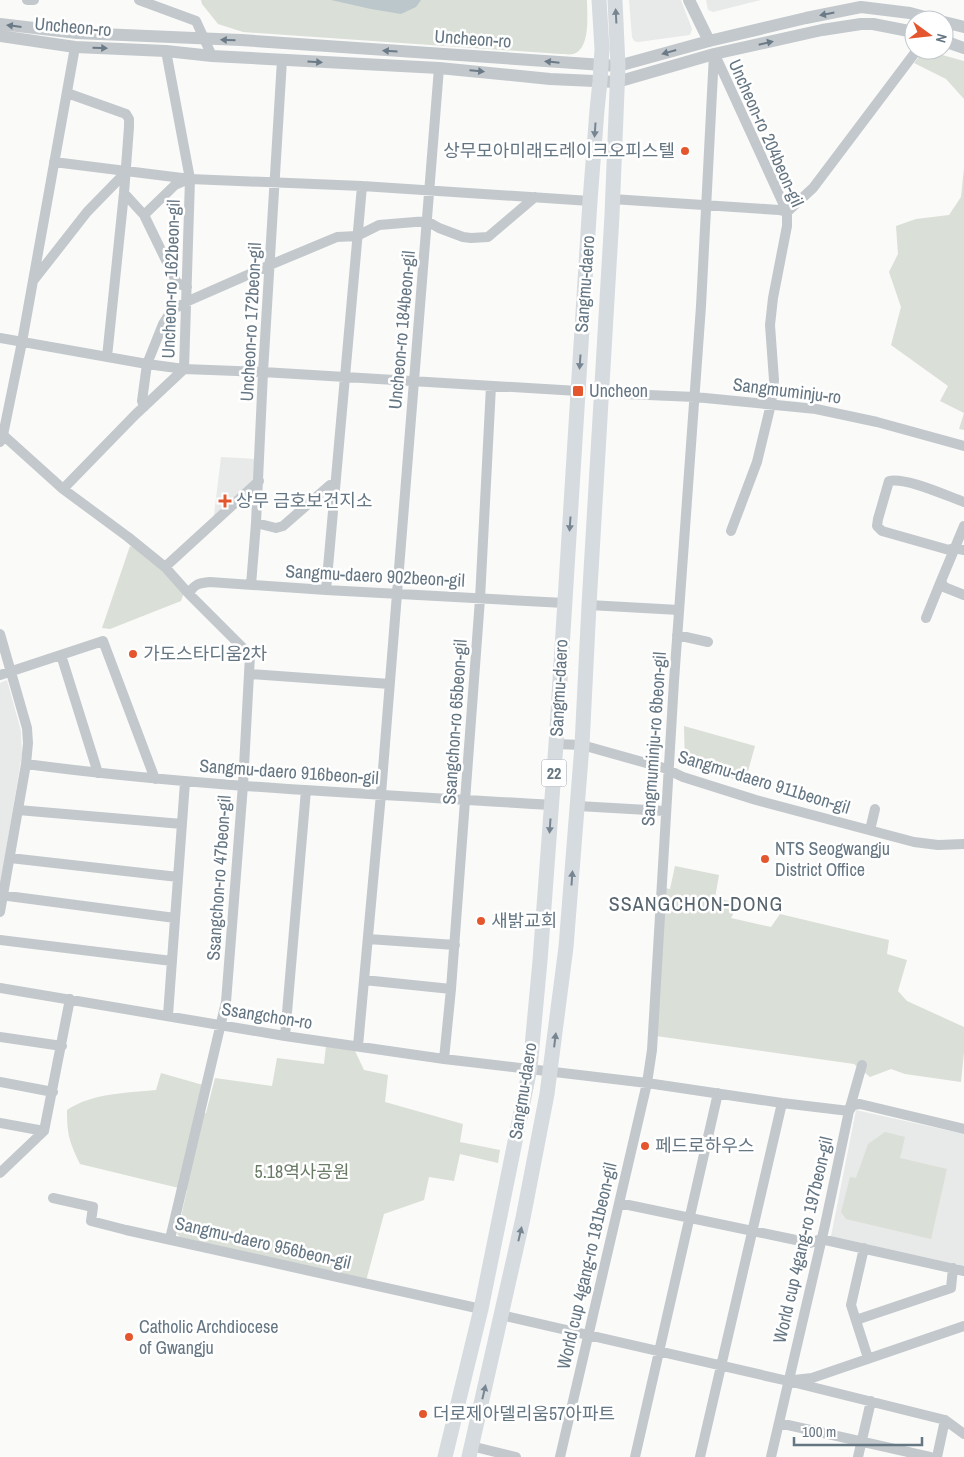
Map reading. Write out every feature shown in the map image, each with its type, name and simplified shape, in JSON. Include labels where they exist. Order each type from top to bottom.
[{"type":"main road","name":"Sangmu-daero","points":[[445,1457],[481,1309],[530,1068],[552,805],[596,110],[601,66],[599,0]]},
{"type":"main road","name":"Sangmu-daero","points":[[470,1452],[525,1209],[551,1071],[566,955],[582,745],[612,199],[618,66],[615,0]]},
{"type":"street","points":[[27,0],[34,0]]},
{"type":"street","points":[[139,0],[196,21],[212,56]]},
{"type":"street","points":[[689,0],[708,41]]},
{"type":"street","points":[[862,3],[867,24]]},
{"type":"street","name":"Uncheon-ro","points":[[0,24],[77,34],[249,41],[618,66],[708,41],[862,3],[875,4],[904,11]]},
{"type":"street","points":[[867,24],[875,4]]},
{"type":"street","name":"Uncheon-ro","points":[[0,36],[75,47],[439,68],[550,79],[617,82],[714,54],[822,30],[867,24],[904,30]]},
{"type":"street","points":[[1,437],[22,342],[75,47]]},
{"type":"street","name":"Uncheon-ro 162beon-gil","points":[[63,490],[184,369],[190,179],[166,51]]},
{"type":"street","name":"Sangmuminju-ro 6beon-gil","points":[[647,1083],[652,1050],[677,634],[695,398],[714,54]]},
{"type":"street","name":"Uncheon-ro 204beon-gil","points":[[714,54],[787,212],[770,325],[774,380],[771,404],[752,476],[731,531]]},
{"type":"street","name":"Uncheon-ro 172beon-gil","points":[[251,585],[259,481],[263,372],[282,60]]},
{"type":"street","points":[[612,199],[787,212],[813,188],[909,60]]},
{"type":"street","name":"Uncheon-ro 184beon-gil","points":[[358,1046],[382,794],[439,68]]},
{"type":"street","points":[[66,93],[126,114],[129,119],[126,172],[107,357]]},
{"type":"street","points":[[54,162],[190,179],[276,181],[590,201]]},
{"type":"street","points":[[32,283],[88,212],[126,172]]},
{"type":"street","points":[[144,215],[174,185],[190,179]]},
{"type":"street","points":[[326,590],[362,186]]},
{"type":"street","points":[[124,193],[144,215],[177,283],[187,288]]},
{"type":"street","points":[[144,407],[142,401],[148,364],[162,324],[171,311],[186,302],[337,237],[357,236],[379,225],[427,221],[439,228],[471,238],[488,237],[535,197]]},
{"type":"street","points":[[0,338],[184,369],[578,391]]},
{"type":"street","name":"Ssangchon-ro 65beon-gil","points":[[444,1059],[455,945],[480,599],[491,386]]},
{"type":"street","name":"Sangmuminju-ro","points":[[601,393],[695,398],[816,408],[877,422],[964,446]]},
{"type":"street","name":"Ssangchon-ro 47beon-gil","points":[[1,437],[63,490],[128,537],[165,567],[250,655],[243,785],[226,1002],[170,1239]]},
{"type":"street","points":[[959,549],[949,550],[882,531],[877,526],[889,481],[896,479],[928,488],[964,502]]},
{"type":"street","points":[[165,567],[259,481]]},
{"type":"street","points":[[256,524],[276,528],[282,526],[330,486],[335,485]]},
{"type":"street","points":[[926,618],[940,581],[959,549],[964,526]]},
{"type":"street","points":[[940,581],[944,587],[964,595]]},
{"type":"street","name":"Sangmu-daero 902beon-gil","points":[[189,594],[193,586],[202,582],[564,603]]},
{"type":"street","points":[[589,605],[679,610]]},
{"type":"street","points":[[0,634],[27,728],[28,743],[10,858],[1,895],[0,912]]},
{"type":"street","points":[[677,634],[708,642]]},
{"type":"street","points":[[0,675],[103,641],[155,779]]},
{"type":"street","points":[[61,655],[98,773]]},
{"type":"street","points":[[249,674],[390,684]]},
{"type":"street","name":"Sangmu-daero 911beon-gil","points":[[556,744],[582,745],[664,768],[683,777],[763,802],[925,844],[964,844]]},
{"type":"street","name":"Sangmu-daero 916beon-gil","points":[[26,764],[185,782],[552,805]]},
{"type":"street","points":[[168,1015],[185,782]]},
{"type":"street","points":[[285,1036],[306,790]]},
{"type":"street","points":[[578,806],[666,810]]},
{"type":"street","points":[[870,830],[874,809]]},
{"type":"street","points":[[18,810],[182,824]]},
{"type":"street","points":[[10,858],[178,877]]},
{"type":"street","points":[[1,895],[175,918]]},
{"type":"street","points":[[368,939],[455,945]]},
{"type":"street","points":[[0,940],[172,961]]},
{"type":"street","points":[[364,980],[451,989]]},
{"type":"street","name":"Ssangchon-ro","points":[[0,988],[285,1036],[444,1059],[647,1083],[849,1111],[853,1105],[860,1104],[964,1129]]},
{"type":"street","points":[[2,1170],[44,1131],[70,999]]},
{"type":"street","points":[[0,1037],[62,1046]]},
{"type":"street","name":"World cup 4gang-ro 197beon-gil","points":[[771,1457],[849,1111],[862,1065]]},
{"type":"street","points":[[0,1082],[52,1092]]},
{"type":"street","name":"World cup 4gang-ro 181beon-gil","points":[[560,1457],[647,1083]]},
{"type":"street","points":[[635,1457],[718,1093]]},
{"type":"street","points":[[700,1457],[782,1103]]},
{"type":"street","points":[[0,1123],[44,1131]]},
{"type":"street","name":"Sangmu-daero 956beon-gil","points":[[53,1198],[93,1207],[91,1220],[126,1230],[481,1309]]},
{"type":"street","points":[[619,1203],[810,1244],[821,1239],[964,1271]]},
{"type":"street","points":[[864,1248],[851,1304],[868,1358]]},
{"type":"street","points":[[856,1320],[951,1288],[953,1268]]},
{"type":"street","points":[[501,1315],[871,1401],[945,1420],[963,1433]]},
{"type":"street","points":[[788,1381],[812,1378],[964,1326]]},
{"type":"street","points":[[858,1457],[871,1401]]},
{"type":"street","points":[[937,1457],[945,1420]]},
{"type":"street","points":[[779,1423],[930,1457]]},
{"type":"street","points":[[470,1452],[516,1457]]},
{"type":"shaded area","points":[[331,0],[421,0],[416,7],[401,14]]},
{"type":"shaded area","points":[[629,0],[681,0],[692,29],[690,35],[634,41],[632,37]]},
{"type":"shaded area","points":[[706,0],[761,0],[713,12],[708,10]]},
{"type":"shaded area","name":"상무 금호보건지소","points":[[221,457],[257,459],[257,478],[213,523]]},
{"type":"shaded area","points":[[7,680],[21,731],[22,754],[0,886],[0,683]]},
{"type":"shaded area","points":[[856,1110],[964,1134],[964,1266],[831,1236]]},
{"type":"green space","points":[[201,0],[587,0],[587,30],[583,45],[579,51],[573,54],[243,32],[218,24]]},
{"type":"green space","points":[[954,58],[964,61],[964,99],[946,79],[914,63],[916,60],[954,60]]},
{"type":"green space","points":[[964,168],[964,413],[940,401],[948,386],[891,345],[901,307],[889,272],[898,254],[896,226],[916,219],[949,215],[961,197]]},
{"type":"green space","points":[[964,413],[964,430],[959,429]]},
{"type":"green space","points":[[130,546],[152,560],[184,593],[181,601],[110,629],[102,628]]},
{"type":"green space","points":[[684,726],[755,746],[745,782],[685,765]]},
{"type":"green space","points":[[675,866],[719,875],[715,898],[739,903],[731,918],[771,927],[780,914],[889,940],[887,954],[907,960],[898,991],[907,1001],[964,1027],[961,1082],[905,1074],[891,1069],[870,1077],[854,1064],[656,1036],[665,888],[670,889]]},
{"type":"green space","name":"5.18역사공원","points":[[326,1046],[355,1051],[364,1070],[388,1075],[385,1102],[463,1124],[460,1142],[500,1150],[498,1163],[460,1154],[454,1181],[429,1177],[424,1200],[384,1214],[366,1281],[180,1237],[177,1234],[187,1190],[80,1164],[73,1149],[68,1132],[67,1110],[77,1104],[98,1097],[156,1090],[161,1073],[203,1085],[197,1111],[206,1113],[215,1078],[272,1086],[277,1058],[324,1064]]},
{"type":"green space","points":[[885,1132],[905,1137],[900,1158],[947,1169],[931,1239],[846,1219],[841,1212],[850,1177],[856,1178],[868,1144]]},
{"type":"place","name":"상무모아미래도레이크오피스텔","points":[[685,151]]},
{"type":"place","name":"Uncheon","points":[[578,391]]},
{"type":"place","name":"상무 금호보건지소","points":[[225,501]]},
{"type":"place","name":"가도스타디움2차","points":[[133,654]]},
{"type":"place","name":"NTS Seogwangju District Office","points":[[765,859]]},
{"type":"place","name":"새밝교회","points":[[481,921]]},
{"type":"place","name":"페드로하우스","points":[[645,1146]]},
{"type":"place","name":"Catholic Archdiocese of Gwangju","points":[[129,1337]]},
{"type":"place","name":"더로제아델리움57아파트","points":[[423,1414]]},
{"type":"district","name":"SSANGCHON-DONG","points":[[696,904]]}]
